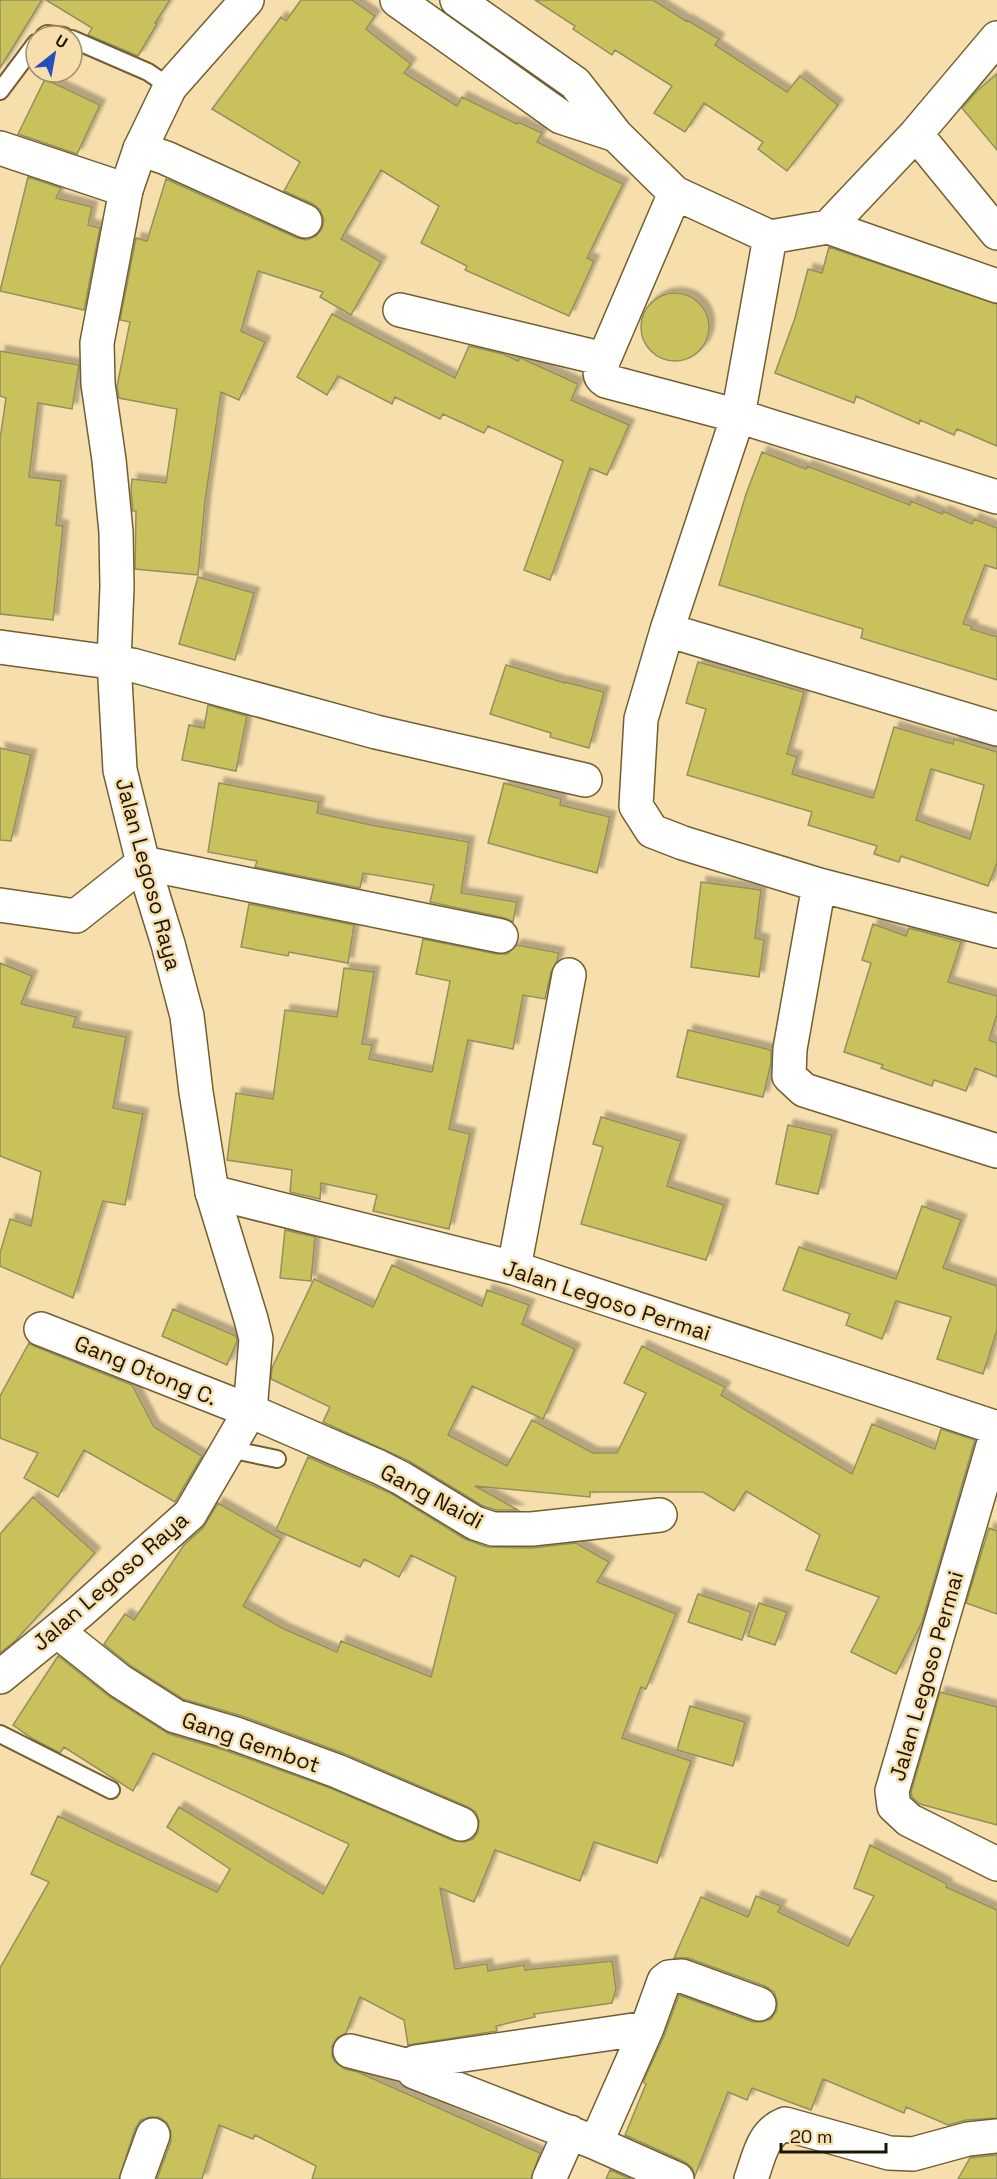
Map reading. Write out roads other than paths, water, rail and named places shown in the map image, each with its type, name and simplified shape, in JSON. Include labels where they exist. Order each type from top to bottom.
[{"type":"street","name":"Jalan Legoso Raya","points":[[0,1677],[57,1631],[189,1514],[250,1411],[256,1339],[212,1192],[187,1016],[143,863],[120,770],[114,662],[117,587],[116,532],[98,384],[97,343],[126,190],[140,149],[170,87],[247,0]]},
{"type":"street","points":[[397,0],[561,117],[616,135]]},
{"type":"street","points":[[457,0],[575,83],[616,135],[675,193],[770,237],[828,227],[997,286]]},
{"type":"street","points":[[828,227],[916,134],[997,38]]},
{"type":"street","points":[[916,134],[997,233]]},
{"type":"street","points":[[0,148],[126,190]]},
{"type":"street","points":[[140,149],[166,158],[305,221]]},
{"type":"street","points":[[675,193],[604,359],[599,374],[601,378],[738,416],[997,497]]},
{"type":"street","points":[[770,237],[738,416],[667,630],[641,719],[636,806],[652,831],[683,843],[819,885],[997,931]]},
{"type":"street","points":[[400,310],[604,359]]},
{"type":"street","points":[[667,630],[997,729]]},
{"type":"street","points":[[0,646],[114,662],[376,732],[585,780]]},
{"type":"street","points":[[0,905],[76,916],[143,863],[501,936]]},
{"type":"street","points":[[819,885],[790,1050],[789,1076],[804,1090],[997,1151]]},
{"type":"street","points":[[514,1268],[569,975]]},
{"type":"street","name":"Jalan Legoso Permai","points":[[212,1192],[514,1268],[997,1430],[892,1791],[894,1806],[909,1820],[997,1864]]},
{"type":"street","name":"Gang Otong C.","points":[[42,1329],[250,1411]]},
{"type":"street","name":"Gang Naidi","points":[[250,1411],[401,1478],[467,1518],[493,1528],[532,1529],[660,1515]]},
{"type":"street","name":"Gang Gembot","points":[[57,1631],[120,1681],[175,1716],[233,1733],[337,1771],[461,1824]]},
{"type":"street","points":[[549,2179],[583,2138],[647,2028],[663,1981],[676,1975],[759,2004]]},
{"type":"street","points":[[409,2066],[415,2062],[647,2028]]},
{"type":"street","points":[[350,2052],[409,2066],[414,2072],[583,2138],[677,2179]]},
{"type":"street","points":[[751,2179],[767,2135],[774,2128],[785,2124],[890,2153],[913,2154],[968,2139],[997,2136]]},
{"type":"street","points":[[137,2179],[153,2135]]},
{"type":"lane","points":[[84,44],[148,72],[170,87]]},
{"type":"lane","points":[[0,91],[24,59]]},
{"type":"lane","points":[[229,1449],[277,1460]]},
{"type":"lane","points":[[0,1734],[111,1790]]}]
